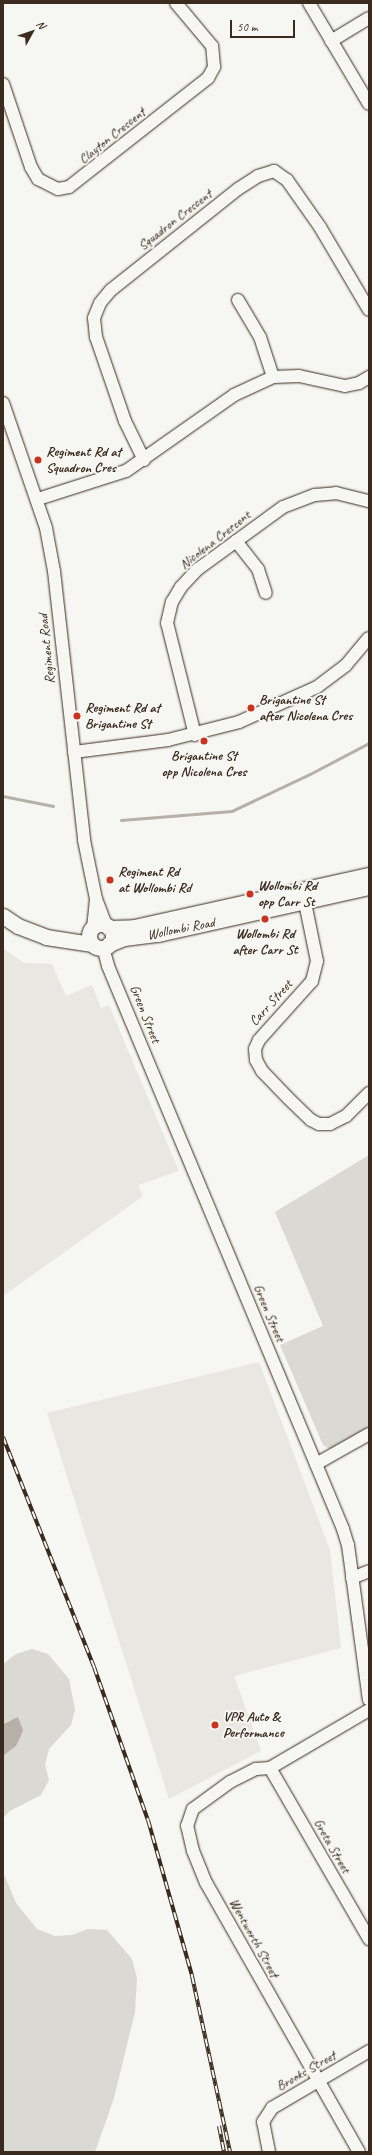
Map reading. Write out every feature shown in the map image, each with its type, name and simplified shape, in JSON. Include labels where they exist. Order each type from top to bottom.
[{"type":"main road","name":"Wollombi Road","points":[[304,897],[369,875]]},
{"type":"main road","name":"Wollombi Road","points":[[3,916],[31,931],[67,940],[304,897],[369,887]]},
{"type":"street","name":"Clayton Crescent","points":[[3,84],[31,168],[38,179],[58,189],[70,187],[208,78],[214,67],[214,54],[212,46],[176,3]]},
{"type":"street","points":[[308,3],[369,104]]},
{"type":"street","points":[[331,41],[369,18]]},
{"type":"street","name":"Squadron Crescent","points":[[144,460],[125,422],[96,337],[94,318],[100,303],[111,290],[238,189],[258,176],[274,171],[288,180],[320,227],[369,310]]},
{"type":"street","points":[[238,300],[260,337],[273,377]]},
{"type":"street","points":[[38,499],[92,484],[126,471],[144,460],[234,395],[273,377],[299,376],[345,386],[359,383],[369,377]]},
{"type":"street","name":"Regiment Road","points":[[3,403],[38,499],[46,528],[54,571],[84,840],[96,899],[101,935]]},
{"type":"street","name":"Nicolena Crescent","points":[[195,735],[167,623],[172,602],[181,586],[198,569],[283,507],[315,495],[336,492],[369,501]]},
{"type":"street","points":[[236,541],[258,569],[266,593]]},
{"type":"street","points":[[74,752],[195,735],[238,722],[317,688],[346,665],[369,638]]},
{"type":"street","name":"Carr Street","points":[[304,897],[317,961],[312,981],[258,1040],[255,1049],[256,1060],[262,1071],[288,1098],[310,1120],[319,1124],[338,1121],[369,1093]]},
{"type":"street","name":"Green Street","points":[[101,935],[108,966],[316,1464],[348,1545],[369,1700]]},
{"type":"street","points":[[316,1464],[369,1434]]},
{"type":"street","points":[[352,1578],[369,1571]]},
{"type":"street","name":"Wentworth Street","points":[[359,2152],[317,2081],[206,1883],[193,1851],[187,1826],[193,1809],[206,1798],[256,1769],[270,1768],[369,1710]]},
{"type":"street","name":"Greta Street","points":[[270,1768],[369,1939]]},
{"type":"street","name":"Brooks Street","points":[[269,2152],[263,2122],[272,2108],[369,2051]]},
{"type":"shaded area","points":[[3,948],[24,963],[52,964],[66,996],[92,985],[101,1008],[109,1005],[179,1171],[138,1185],[143,1196],[3,1296]]},
{"type":"shaded area","points":[[369,1155],[369,1428],[334,1449],[323,1445],[280,1345],[323,1326],[275,1212]]},
{"type":"shaded area","points":[[259,1362],[330,1550],[341,1648],[234,1676],[261,1751],[169,1799],[47,1413]]},
{"type":"shaded area","points":[[32,1649],[48,1654],[69,1679],[75,1710],[71,1725],[49,1749],[45,1765],[49,1780],[41,1795],[10,1811],[3,1818],[3,1756],[16,1746],[10,1720],[3,1724],[3,1664],[16,1654]]},
{"type":"shaded area","points":[[18,1717],[23,1730],[20,1738],[16,1746],[3,1756],[3,1724]]},
{"type":"shaded area","points":[[3,1872],[16,1903],[37,1929],[55,1936],[72,1935],[88,1929],[107,1930],[132,1959],[137,1978],[135,2012],[114,2098],[95,2152],[3,2152]]},
{"type":"waterway","points":[[121,820],[232,811],[310,774],[369,743]]},
{"type":"waterway","points":[[3,796],[53,806]]},
{"type":"railway","points":[[3,1437],[94,1667],[148,1820],[192,1976],[230,2152]]},
{"type":"railway","points":[[219,2126],[224,2152]]},
{"type":"place","name":"Regiment Rd at Squadron Cres","points":[[38,460]]},
{"type":"place","name":"Brigantine St after Nicolena Cres","points":[[251,708]]},
{"type":"place","name":"Regiment Rd at Brigantine St","points":[[77,716]]},
{"type":"place","name":"Brigantine St opp Nicolena Cres","points":[[204,741]]},
{"type":"place","name":"Regiment Rd at Wollombi Rd","points":[[110,880]]},
{"type":"place","name":"Wollombi Rd opp Carr St","points":[[250,894]]},
{"type":"place","name":"Wollombi Rd after Carr St","points":[[265,919]]},
{"type":"place","name":"VPR Auto & Performance","points":[[215,1725]]}]
